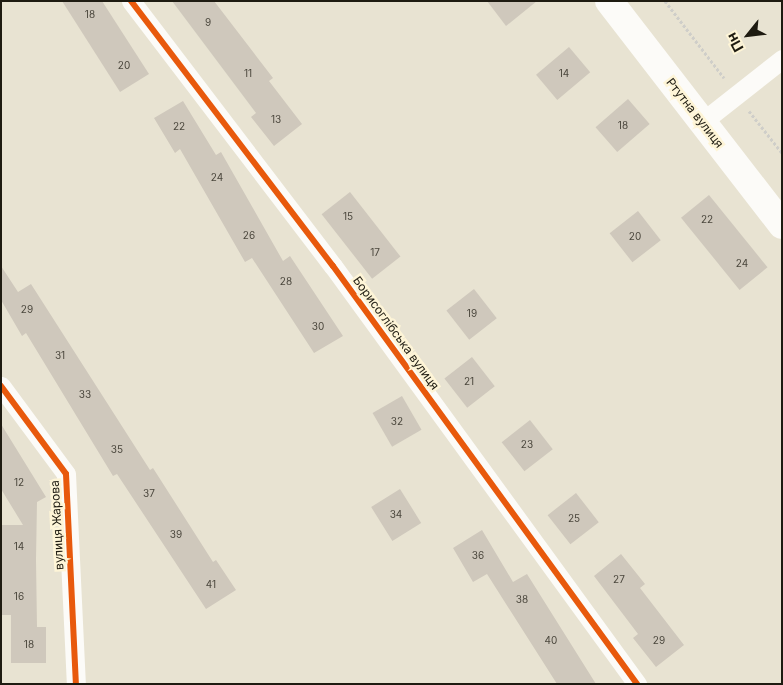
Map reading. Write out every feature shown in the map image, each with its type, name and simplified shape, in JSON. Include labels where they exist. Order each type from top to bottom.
[{"type":"main road","name":"Ртутна вулиця","points":[[609,1],[782,225]]},
{"type":"street","name":"Борисоглібська вулиця","points":[[131,1],[333,266],[637,684]]},
{"type":"street","points":[[702,122],[782,59]]},
{"type":"street","name":"вулиця Жарова","points":[[1,386],[66,474],[76,684]]},
{"type":"building","points":[[62,1],[102,1],[149,74],[120,92]]},
{"type":"building","points":[[172,1],[214,1],[273,78],[269,81],[302,124],[274,146],[251,117],[256,113]]},
{"type":"building","points":[[487,1],[537,1],[506,26]]},
{"type":"building","points":[[569,47],[590,72],[557,100],[536,75]]},
{"type":"building","points":[[628,99],[650,124],[617,152],[596,127]]},
{"type":"building","points":[[183,101],[216,155],[221,152],[283,261],[290,256],[343,336],[314,353],[252,258],[245,262],[180,149],[175,153],[154,118]]},
{"type":"building","points":[[350,192],[400,257],[372,279],[322,214]]},
{"type":"building","points":[[709,195],[768,267],[740,290],[681,218]]},
{"type":"building","points":[[638,211],[661,240],[632,262],[610,233]]},
{"type":"building","points":[[1,266],[18,292],[31,284],[150,470],[153,468],[213,562],[216,560],[236,590],[206,609],[117,474],[113,476],[26,333],[22,336],[1,300]]},
{"type":"building","points":[[474,289],[497,318],[469,340],[446,311]]},
{"type":"building","points":[[472,357],[495,386],[467,408],[444,379]]},
{"type":"building","points":[[402,396],[422,430],[392,447],[373,413]]},
{"type":"building","points":[[530,420],[553,449],[524,471],[502,442]]},
{"type":"building","points":[[1,424],[46,497],[37,502],[36,560],[37,627],[46,627],[46,663],[11,663],[11,615],[2,615],[1,525],[23,525],[1,489]]},
{"type":"building","points":[[400,489],[421,523],[392,541],[371,507]]},
{"type":"building","points":[[576,493],[599,522],[570,544],[548,515]]},
{"type":"building","points":[[482,530],[513,582],[527,574],[596,684],[557,684],[487,574],[473,582],[453,548]]},
{"type":"building","points":[[621,554],[645,584],[640,588],[684,645],[656,667],[633,638],[638,634],[594,576]]},
{"type":"cycle path","points":[[131,1],[333,266],[637,684]]},
{"type":"cycle path","points":[[1,386],[66,474],[76,684]]}]
